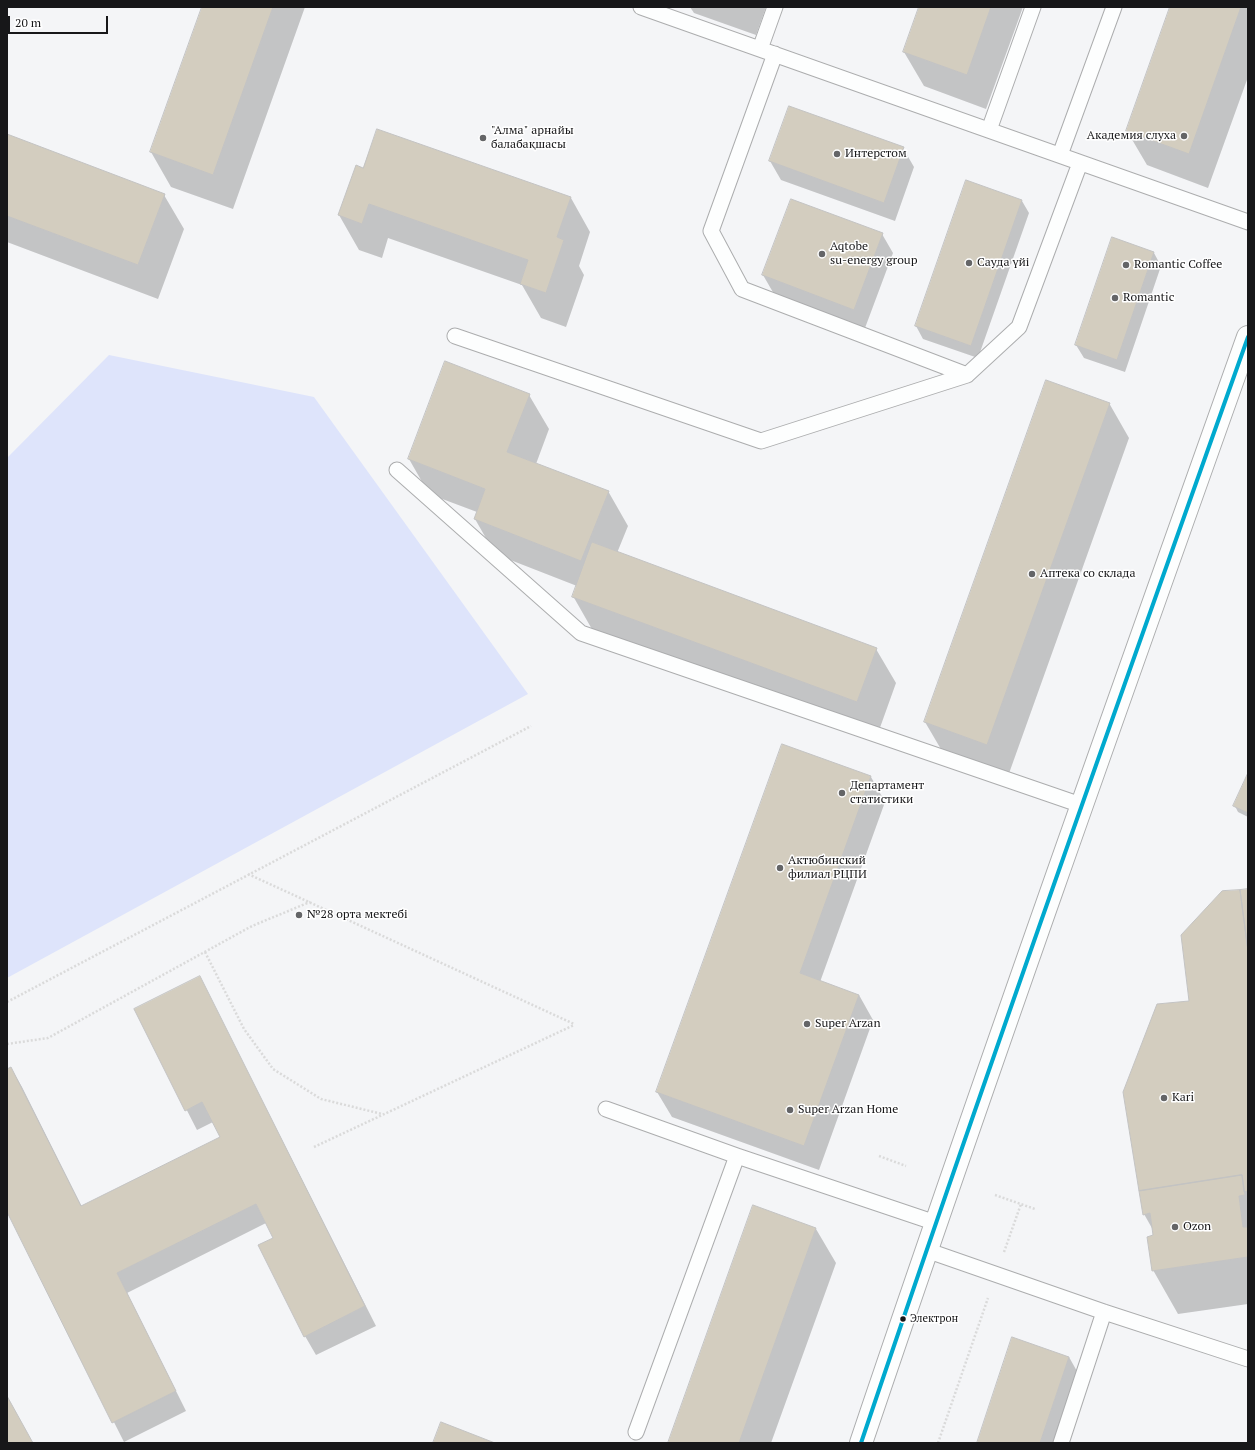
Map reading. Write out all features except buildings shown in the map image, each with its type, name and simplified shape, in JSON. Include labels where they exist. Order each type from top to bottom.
[{"type":"street","points":[[862,1443],[926,1250],[1081,805],[1248,337]]},
{"type":"lane","points":[[641,7],[1248,222]]},
{"type":"lane","points":[[760,49],[775,7]]},
{"type":"lane","points":[[989,130],[1032,7]]},
{"type":"lane","points":[[1060,155],[1114,7]]},
{"type":"lane","points":[[775,54],[711,231],[742,290],[967,375]]},
{"type":"lane","points":[[455,336],[762,441],[967,375],[1019,327],[1080,163]]},
{"type":"lane","points":[[398,470],[581,633],[1081,805]]},
{"type":"lane","points":[[606,1109],[737,1156],[936,1223]]},
{"type":"lane","points":[[636,1432],[737,1156]]},
{"type":"lane","points":[[926,1250],[1104,1312],[1248,1359]]},
{"type":"lane","points":[[1061,1443],[1104,1312]]},
{"type":"path","points":[[7,1002],[531,726]]},
{"type":"path","points":[[248,874],[574,1024],[314,1147]]},
{"type":"path","points":[[7,1044],[48,1038],[252,926],[311,902]]},
{"type":"path","points":[[205,952],[244,1029],[273,1069],[321,1099],[383,1114]]},
{"type":"path","points":[[879,1156],[906,1166]]},
{"type":"path","points":[[995,1196],[1035,1209]]},
{"type":"path","points":[[938,1443],[1021,1204]]},
{"type":"shaded area","points":[[109,355],[314,397],[528,694],[7,978],[7,458]]},
{"type":"transit line","points":[[861,1443],[1004,1027],[1248,337]]},
{"type":"place","name":"Академия слуха","points":[[1184,136]]},
{"type":"place","name":"\"Алма\" арнайы балабақшасы","points":[[483,138]]},
{"type":"place","name":"Интерстом","points":[[837,154]]},
{"type":"place","name":"Aqtobe su-energy group","points":[[822,254]]},
{"type":"place","name":"Сауда үйі","points":[[969,263]]},
{"type":"place","name":"Romantic Coffee","points":[[1126,265]]},
{"type":"place","name":"Romantic","points":[[1115,298]]},
{"type":"place","name":"Аптека со склада","points":[[1032,574]]},
{"type":"place","name":"Департамент статистики","points":[[842,793]]},
{"type":"place","name":"Актюбинский филиал РЦПИ","points":[[780,868]]},
{"type":"place","name":"№28 орта мектебі","points":[[299,915]]},
{"type":"place","name":"Super Arzan","points":[[807,1024]]},
{"type":"place","name":"Kari","points":[[1164,1098]]},
{"type":"place","name":"Super Arzan Home","points":[[790,1110]]},
{"type":"place","name":"Ozon","points":[[1175,1227]]},
{"type":"place","name":"Электрон","points":[[903,1319]]}]
